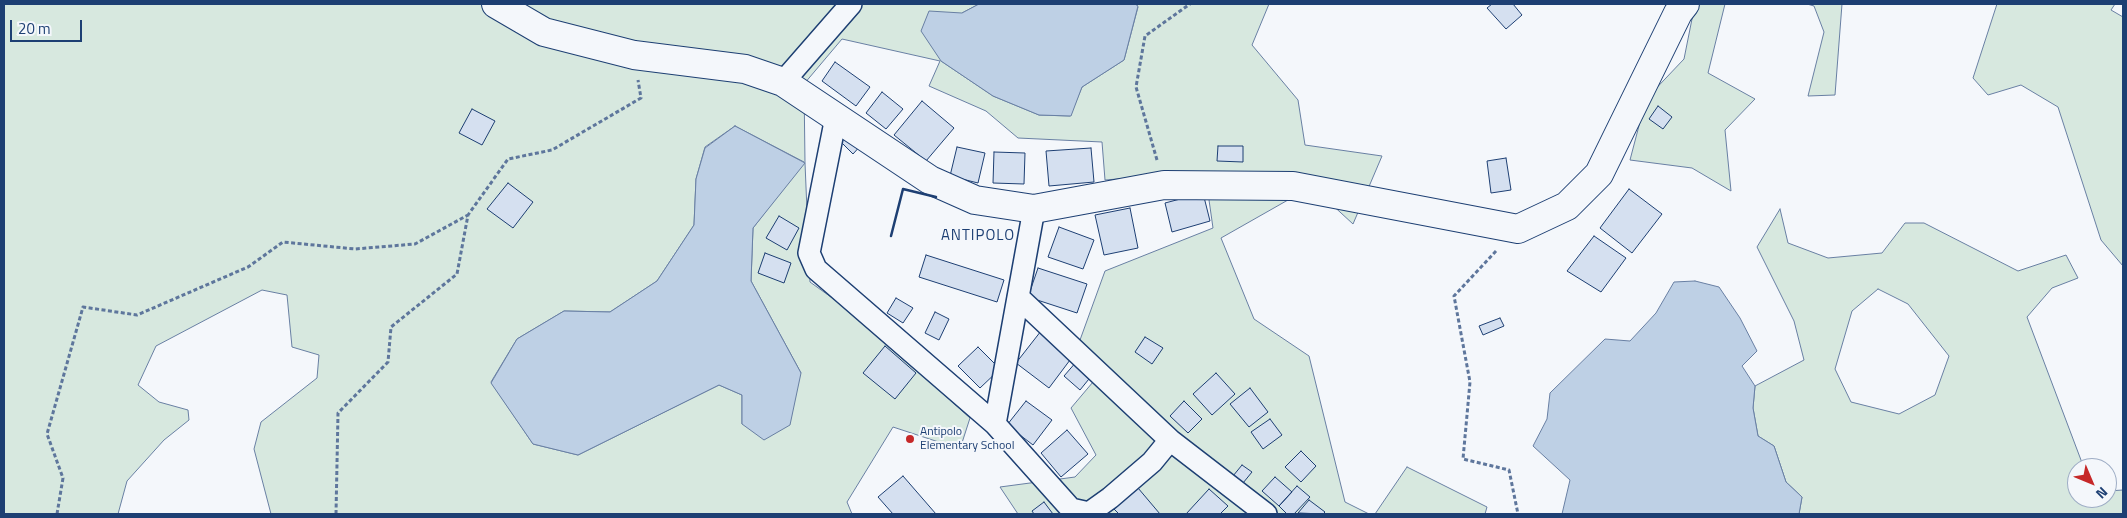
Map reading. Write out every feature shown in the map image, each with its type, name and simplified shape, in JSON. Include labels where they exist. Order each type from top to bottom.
[{"type":"street","points":[[496,4],[544,32],[634,55],[745,69],[783,82],[930,180],[975,200],[1034,209],[1164,185],[1294,186],[1518,228],[1567,206],[1599,174],[1678,13],[1685,4]]},
{"type":"street","points":[[783,82],[851,4]]},
{"type":"street","points":[[836,117],[809,253],[816,269],[995,424],[1072,509],[1089,513],[1110,498],[1152,462],[1170,440]]},
{"type":"street","points":[[995,424],[1034,209]]},
{"type":"street","points":[[1018,297],[1170,440],[1266,514]]},
{"type":"path","points":[[1164,185],[1136,87],[1145,36],[1190,4]]},
{"type":"path","points":[[336,514],[338,413],[388,362],[391,327],[457,274],[468,216],[508,159],[552,150],[641,98],[634,55]]},
{"type":"path","points":[[57,514],[63,478],[47,434],[84,308],[137,315],[248,267],[283,242],[356,249],[415,244],[468,216]]},
{"type":"path","points":[[1518,228],[1454,296],[1470,382],[1463,459],[1509,470],[1518,514]]},
{"type":"shaded area","points":[[4,4],[979,4],[962,13],[941,61],[993,96],[1039,115],[1070,116],[1082,87],[1124,60],[1138,7],[1135,4],[1269,4],[1252,45],[1298,100],[1305,145],[1382,156],[1353,224],[1328,201],[1295,196],[1221,238],[1254,319],[1309,356],[1345,502],[1369,514],[1018,514],[1000,487],[1075,477],[1096,455],[1071,408],[1104,369],[1080,340],[1105,271],[1213,228],[1205,172],[1105,180],[1102,142],[1018,138],[986,111],[929,86],[940,61],[842,39],[804,84],[810,282],[856,315],[970,418],[960,449],[893,427],[847,502],[852,514],[271,514],[254,449],[261,422],[317,378],[319,355],[292,347],[287,295],[262,290],[156,346],[138,385],[159,402],[188,410],[189,420],[164,440],[127,481],[118,514],[4,514]],"holes":[[[735,126],[804,162],[753,228],[751,281],[801,373],[742,424],[742,395],[719,385],[578,455],[533,444],[491,382],[517,339],[564,311],[610,312],[657,281],[694,225],[696,179],[705,147]]]},
{"type":"shaded area","points":[[1695,4],[1725,4],[1708,73],[1755,99],[1725,130],[1731,191],[1692,168],[1630,160],[1646,99],[1684,59]]},
{"type":"shaded area","points":[[1807,4],[1842,4],[1835,95],[1808,96],[1824,32],[1814,6]]},
{"type":"shaded area","points":[[1997,4],[2115,4],[2111,10],[2123,17],[2123,266],[2101,240],[2058,107],[2021,85],[1988,95],[1973,78]]},
{"type":"shaded area","points":[[1780,209],[1788,243],[1828,258],[1882,253],[1905,223],[1924,223],[2018,271],[2066,255],[2078,278],[2052,288],[2027,317],[2080,458],[2067,458],[2067,508],[2117,508],[2117,490],[2123,490],[2123,514],[1799,514],[1802,497],[1786,482],[1774,446],[1758,436],[1753,408],[1755,386],[1804,360],[1794,321],[1757,247]],"holes":[[[1878,289],[1908,304],[1949,356],[1935,395],[1899,414],[1851,402],[1835,369],[1852,311]]]},
{"type":"shaded area","points":[[1407,467],[1487,507],[1485,514],[1375,514]]},
{"type":"water","points":[[979,4],[1135,4],[1138,6],[1124,60],[1082,87],[1071,116],[1039,115],[993,96],[941,61],[921,31],[929,11],[962,13]]},
{"type":"water","points":[[735,126],[805,163],[753,228],[751,281],[801,373],[790,425],[764,440],[742,424],[742,395],[719,385],[578,455],[533,444],[491,383],[517,339],[564,311],[610,312],[657,281],[694,225],[696,179],[705,148]]},
{"type":"water","points":[[1695,281],[1719,287],[1740,318],[1757,351],[1742,366],[1755,386],[1753,408],[1758,436],[1774,446],[1786,482],[1802,497],[1799,514],[1562,514],[1570,480],[1533,446],[1547,419],[1550,393],[1605,339],[1630,341],[1656,313],[1674,282]]},
{"type":"building","points":[[1492,4],[1513,4],[1522,15],[1506,29],[1487,8]]},
{"type":"building","points":[[835,62],[870,87],[856,106],[822,81]]},
{"type":"building","points":[[882,92],[903,109],[886,129],[866,113]]},
{"type":"building","points":[[922,101],[954,128],[926,161],[894,135]]},
{"type":"building","points":[[1658,106],[1672,117],[1663,129],[1649,119]]},
{"type":"building","points":[[472,109],[495,121],[482,145],[459,133]]},
{"type":"building","points":[[851,133],[862,144],[853,154],[841,142]]},
{"type":"building","points":[[1218,146],[1243,146],[1243,162],[1217,161]]},
{"type":"building","points":[[957,147],[985,153],[978,183],[950,176]]},
{"type":"building","points":[[1091,148],[1094,182],[1049,186],[1046,151]]},
{"type":"building","points":[[994,152],[1025,153],[1024,184],[993,183]]},
{"type":"building","points":[[1506,158],[1511,190],[1491,193],[1487,161]]},
{"type":"building","points":[[508,183],[533,202],[513,228],[487,209]]},
{"type":"building","points":[[1629,189],[1662,214],[1632,253],[1600,228]]},
{"type":"building","points":[[1203,193],[1210,221],[1172,232],[1165,203]]},
{"type":"building","points":[[1130,208],[1138,248],[1104,255],[1095,215]]},
{"type":"building","points":[[779,216],[799,228],[787,250],[766,238]]},
{"type":"building","points":[[1059,227],[1094,240],[1083,269],[1048,257]]},
{"type":"building","points":[[1594,236],[1626,258],[1601,292],[1567,271]]},
{"type":"building","points":[[765,253],[791,263],[784,283],[758,273]]},
{"type":"building","points":[[926,255],[1004,280],[997,302],[919,277]]},
{"type":"building","points":[[1038,268],[1087,284],[1077,313],[1028,297]]},
{"type":"building","points":[[896,298],[913,308],[903,323],[887,313]]},
{"type":"building","points":[[935,312],[949,319],[939,340],[925,333]]},
{"type":"building","points":[[1500,318],[1504,326],[1483,335],[1479,326]]},
{"type":"building","points":[[1041,331],[1073,356],[1049,388],[1016,363]]},
{"type":"building","points":[[1145,337],[1163,348],[1152,364],[1135,352]]},
{"type":"building","points":[[885,346],[916,373],[895,399],[863,373]]},
{"type":"building","points":[[978,347],[1000,369],[980,388],[958,366]]},
{"type":"building","points":[[1077,361],[1093,374],[1080,390],[1064,376]]},
{"type":"building","points":[[1216,373],[1235,394],[1212,415],[1193,394]]},
{"type":"building","points":[[1250,388],[1268,412],[1249,427],[1230,404]]},
{"type":"building","points":[[1026,401],[1052,420],[1033,445],[1007,425]]},
{"type":"building","points":[[1184,401],[1202,419],[1188,433],[1170,416]]},
{"type":"building","points":[[1270,419],[1282,435],[1263,449],[1251,432]]},
{"type":"building","points":[[1067,430],[1088,454],[1061,477],[1041,453]]},
{"type":"building","points":[[1301,451],[1316,466],[1301,482],[1285,467]]},
{"type":"building","points":[[1242,465],[1252,472],[1243,483],[1233,476]]},
{"type":"building","points":[[903,476],[936,514],[893,514],[878,497]]},
{"type":"building","points":[[1275,477],[1292,492],[1279,506],[1262,491]]},
{"type":"building","points":[[1297,486],[1310,497],[1294,514],[1287,514],[1279,506]]},
{"type":"building","points":[[1138,488],[1160,514],[1119,514],[1114,509]]},
{"type":"building","points":[[1209,489],[1228,506],[1220,514],[1186,514]]},
{"type":"building","points":[[1309,500],[1325,512],[1323,514],[1298,513]]},
{"type":"building","points":[[1044,502],[1053,514],[1034,514],[1032,511]]},
{"type":"wall","points":[[891,236],[903,189],[936,197]]},
{"type":"place","name":"Antipolo Elementary School","points":[[910,439]]},
{"type":"district","name":"ANTIPOLO","points":[[978,236]]}]
